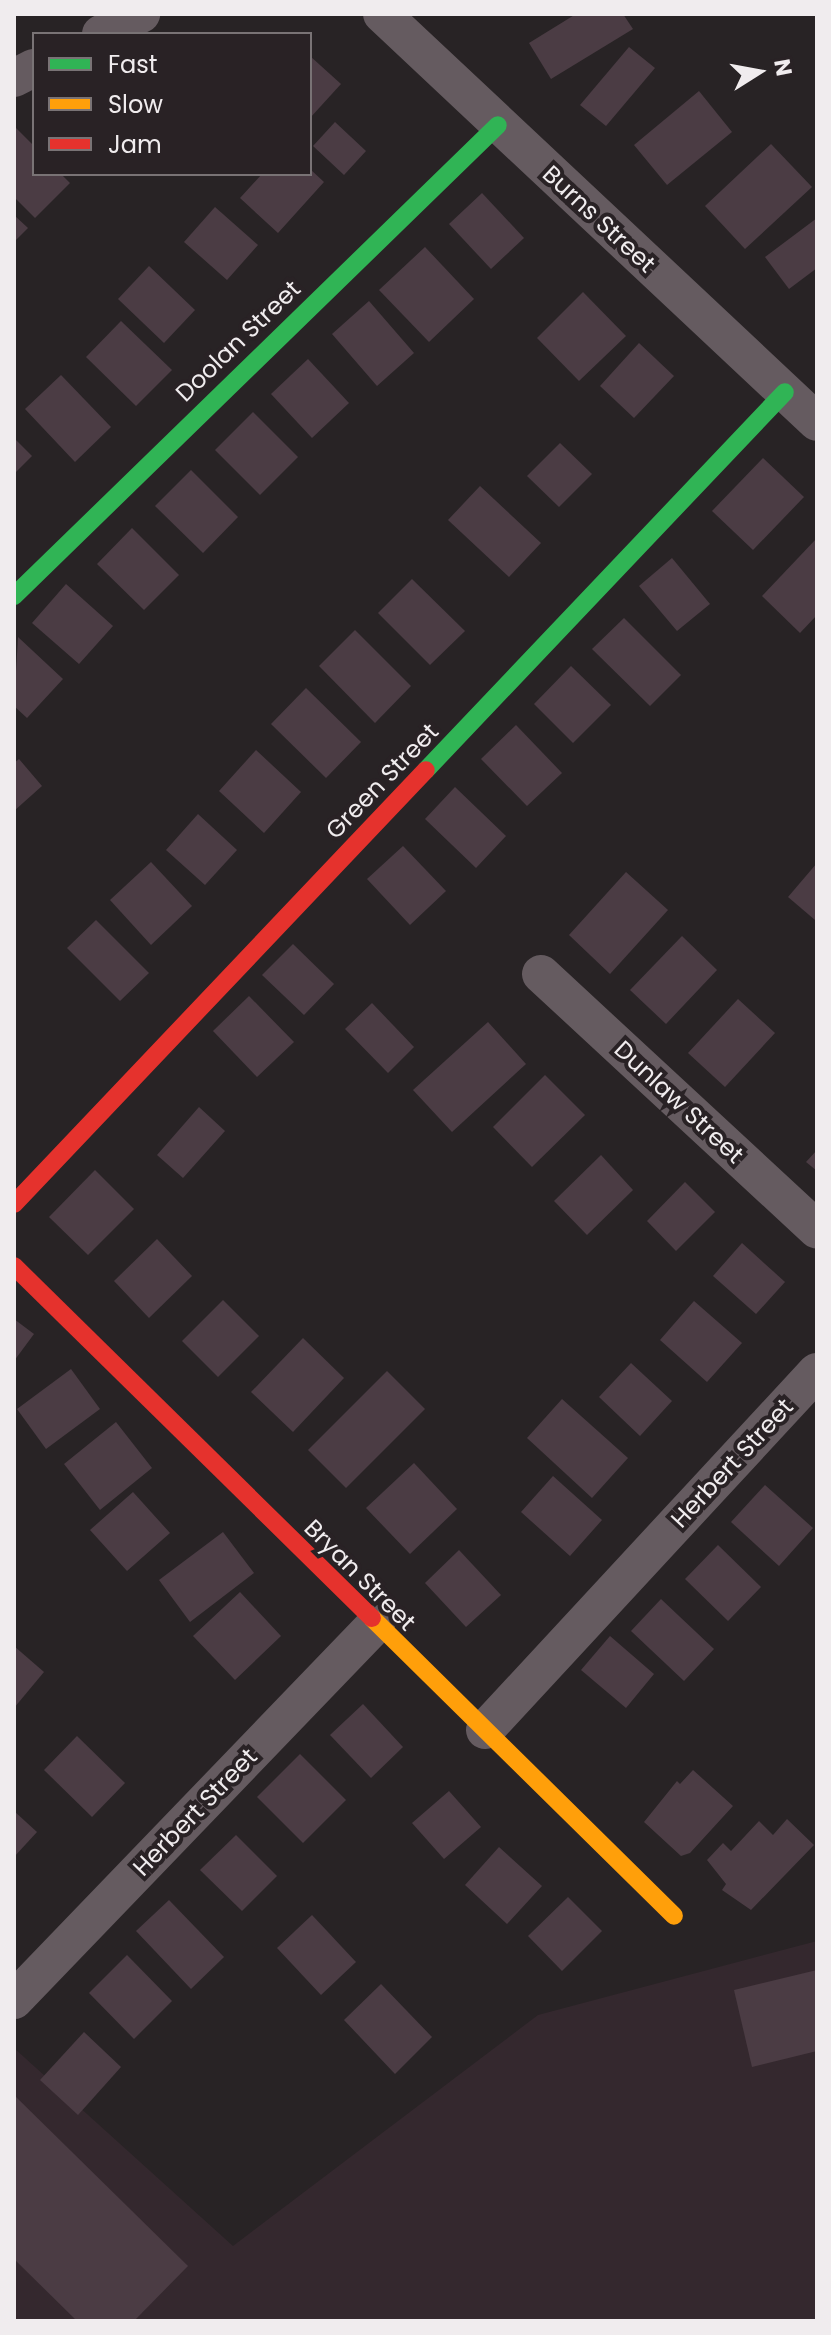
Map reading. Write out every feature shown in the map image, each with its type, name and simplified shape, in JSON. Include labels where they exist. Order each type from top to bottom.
[{"type":"street","points":[[105,32],[141,14]]},
{"type":"street","name":"Burns Street","points":[[382,14],[817,422]]},
{"type":"street","points":[[14,78],[32,69]]},
{"type":"street","name":"Doolan Street","points":[[14,596],[498,125]]},
{"type":"street","name":"Green Street","points":[[14,1204],[785,392]]},
{"type":"street","name":"Dunlaw Street","points":[[541,974],[817,1230]]},
{"type":"street","name":"Bryan Street","points":[[14,1266],[674,1916]]},
{"type":"street","name":"Herbert Street","points":[[485,1730],[817,1372]]},
{"type":"street","name":"Herbert Street","points":[[14,2000],[376,1624]]},
{"type":"shaded area","points":[[817,1941],[817,2321],[14,2321],[14,2048],[233,2246],[538,2015]]},
{"type":"building","points":[[576,14],[623,14],[633,29],[551,79],[529,43]]},
{"type":"building","points":[[629,47],[655,68],[606,126],[580,105]]},
{"type":"building","points":[[312,58],[341,84],[312,116]]},
{"type":"building","points":[[699,91],[732,132],[667,185],[634,145]]},
{"type":"building","points":[[335,122],[366,151],[344,175],[313,146]]},
{"type":"building","points":[[14,126],[32,144],[32,176],[63,176],[70,183],[35,218],[14,197]]},
{"type":"building","points":[[771,144],[812,187],[745,249],[705,206]]},
{"type":"building","points":[[312,171],[324,182],[278,233],[240,198],[260,176],[312,176]]},
{"type":"building","points":[[482,193],[524,238],[491,269],[449,224]]},
{"type":"building","points":[[215,207],[258,245],[227,280],[184,242]]},
{"type":"building","points":[[14,215],[28,228],[14,242]]},
{"type":"building","points":[[817,218],[817,268],[789,289],[765,257]]},
{"type":"building","points":[[425,247],[474,299],[429,342],[379,290]]},
{"type":"building","points":[[149,266],[195,310],[164,343],[118,299]]},
{"type":"building","points":[[583,292],[626,336],[579,381],[537,338]]},
{"type":"building","points":[[369,301],[414,353],[377,386],[332,334]]},
{"type":"building","points":[[121,321],[172,370],[136,406],[86,357]]},
{"type":"building","points":[[639,343],[674,376],[634,418],[600,386]]},
{"type":"building","points":[[308,359],[349,403],[312,438],[271,394]]},
{"type":"building","points":[[61,375],[111,427],[75,462],[25,409]]},
{"type":"building","points":[[253,412],[298,457],[260,495],[215,450]]},
{"type":"building","points":[[14,438],[32,456],[14,474]]},
{"type":"building","points":[[560,443],[592,474],[559,507],[527,476]]},
{"type":"building","points":[[763,458],[804,497],[753,550],[712,511]]},
{"type":"building","points":[[191,470],[238,517],[203,553],[155,506]]},
{"type":"building","points":[[480,486],[541,543],[509,577],[448,520]]},
{"type":"building","points":[[132,528],[179,575],[144,610],[97,564]]},
{"type":"building","points":[[817,538],[817,615],[800,633],[762,596]]},
{"type":"building","points":[[672,558],[710,604],[677,631],[639,586]]},
{"type":"building","points":[[412,579],[465,631],[430,665],[378,613]]},
{"type":"building","points":[[66,584],[113,626],[79,664],[32,623]]},
{"type":"building","points":[[624,618],[681,675],[650,706],[592,649]]},
{"type":"building","points":[[355,630],[411,686],[375,723],[319,666]]},
{"type":"building","points":[[18,637],[63,679],[27,718],[14,706]]},
{"type":"building","points":[[571,666],[611,705],[573,743],[534,704]]},
{"type":"building","points":[[306,688],[361,742],[326,778],[271,724]]},
{"type":"building","points":[[516,725],[562,773],[527,806],[481,759]]},
{"type":"building","points":[[256,750],[301,792],[264,833],[219,791]]},
{"type":"building","points":[[19,759],[42,786],[14,811],[14,763]]},
{"type":"building","points":[[455,787],[506,836],[476,868],[425,819]]},
{"type":"building","points":[[198,814],[237,850],[205,885],[166,850]]},
{"type":"building","points":[[403,846],[446,891],[410,925],[367,879]]},
{"type":"building","points":[[151,862],[192,906],[151,945],[110,900]]},
{"type":"building","points":[[817,863],[817,919],[815,920],[788,897]]},
{"type":"building","points":[[626,872],[668,910],[610,974],[569,935]]},
{"type":"building","points":[[96,920],[149,973],[120,1001],[67,948]]},
{"type":"building","points":[[682,936],[717,970],[666,1024],[630,990]]},
{"type":"building","points":[[293,944],[334,984],[304,1015],[262,975]]},
{"type":"building","points":[[249,996],[294,1042],[257,1077],[213,1031]]},
{"type":"building","points":[[738,999],[775,1033],[725,1087],[688,1053]]},
{"type":"building","points":[[372,1003],[414,1047],[388,1073],[345,1029]]},
{"type":"building","points":[[488,1022],[526,1064],[452,1132],[413,1090]]},
{"type":"building","points":[[545,1075],[585,1115],[532,1167],[493,1127]]},
{"type":"building","points":[[199,1107],[225,1131],[183,1178],[157,1155]]},
{"type":"building","points":[[817,1150],[817,1171],[806,1162]]},
{"type":"building","points":[[601,1155],[633,1190],[587,1235],[554,1201]]},
{"type":"building","points":[[95,1170],[134,1209],[88,1255],[49,1217]]},
{"type":"building","points":[[685,1182],[715,1212],[676,1251],[647,1221]]},
{"type":"building","points":[[157,1239],[192,1276],[149,1318],[114,1281]]},
{"type":"building","points":[[742,1243],[785,1282],[756,1314],[713,1276]]},
{"type":"building","points":[[223,1300],[259,1336],[218,1377],[182,1341]]},
{"type":"building","points":[[694,1301],[742,1343],[707,1382],[660,1340]]},
{"type":"building","points":[[14,1319],[34,1334],[14,1361]]},
{"type":"building","points":[[303,1338],[344,1378],[293,1432],[251,1392]]},
{"type":"building","points":[[631,1363],[672,1401],[640,1436],[599,1397]]},
{"type":"building","points":[[71,1369],[100,1409],[46,1449],[17,1409]]},
{"type":"building","points":[[387,1371],[425,1409],[346,1488],[308,1450]]},
{"type":"building","points":[[562,1399],[628,1458],[592,1498],[527,1438]]},
{"type":"building","points":[[116,1422],[152,1468],[100,1510],[64,1464]]},
{"type":"building","points":[[414,1463],[457,1509],[410,1554],[366,1508]]},
{"type":"building","points":[[553,1476],[602,1520],[570,1556],[521,1512]]},
{"type":"building","points":[[765,1485],[813,1528],[779,1566],[731,1522]]},
{"type":"building","points":[[133,1492],[170,1533],[127,1571],[90,1530]]},
{"type":"building","points":[[223,1532],[254,1573],[190,1622],[159,1580]]},
{"type":"building","points":[[718,1545],[761,1587],[728,1621],[685,1579]]},
{"type":"building","points":[[459,1550],[501,1595],[466,1627],[425,1583]]},
{"type":"building","points":[[240,1592],[281,1636],[235,1680],[193,1636]]},
{"type":"building","points":[[661,1599],[714,1649],[684,1681],[631,1631]]},
{"type":"building","points":[[610,1636],[654,1674],[626,1708],[581,1670]]},
{"type":"building","points":[[14,1646],[44,1672],[14,1708]]},
{"type":"building","points":[[363,1704],[403,1747],[371,1778],[330,1735]]},
{"type":"building","points":[[77,1736],[125,1783],[92,1817],[44,1770]]},
{"type":"building","points":[[300,1754],[346,1800],[303,1843],[257,1797]]},
{"type":"building","points":[[693,1770],[733,1806],[690,1853],[681,1856],[644,1822],[677,1781],[680,1784]]},
{"type":"building","points":[[449,1791],[481,1827],[444,1859],[412,1823]]},
{"type":"building","points":[[14,1811],[37,1832],[14,1857]]},
{"type":"building","points":[[787,1819],[814,1845],[751,1910],[722,1890],[726,1884],[707,1860],[723,1843],[731,1851],[759,1821],[773,1835]]},
{"type":"building","points":[[236,1835],[277,1876],[242,1911],[200,1870]]},
{"type":"building","points":[[499,1847],[542,1886],[507,1924],[465,1885]]},
{"type":"building","points":[[568,1897],[602,1931],[562,1971],[528,1936]]},
{"type":"building","points":[[169,1900],[224,1957],[191,1989],[136,1931]]},
{"type":"building","points":[[312,1915],[356,1962],[321,1995],[277,1948]]},
{"type":"building","points":[[127,1955],[172,2001],[134,2039],[89,1993]]},
{"type":"building","points":[[817,1970],[817,2051],[752,2067],[734,1990]]},
{"type":"building","points":[[381,1984],[432,2037],[395,2074],[344,2020]]},
{"type":"building","points":[[84,2032],[121,2067],[78,2115],[40,2080]]},
{"type":"building","points":[[14,2095],[188,2266],[134,2321],[77,2321],[14,2259]]},
{"type":"traffic: fast","points":[[14,596],[498,125]]},
{"type":"traffic: fast","points":[[426,770],[785,392]]},
{"type":"traffic: slow","points":[[372,1618],[674,1916]]},
{"type":"traffic: jam","points":[[14,1204],[426,770]]},
{"type":"traffic: jam","points":[[14,1266],[372,1618]]}]
